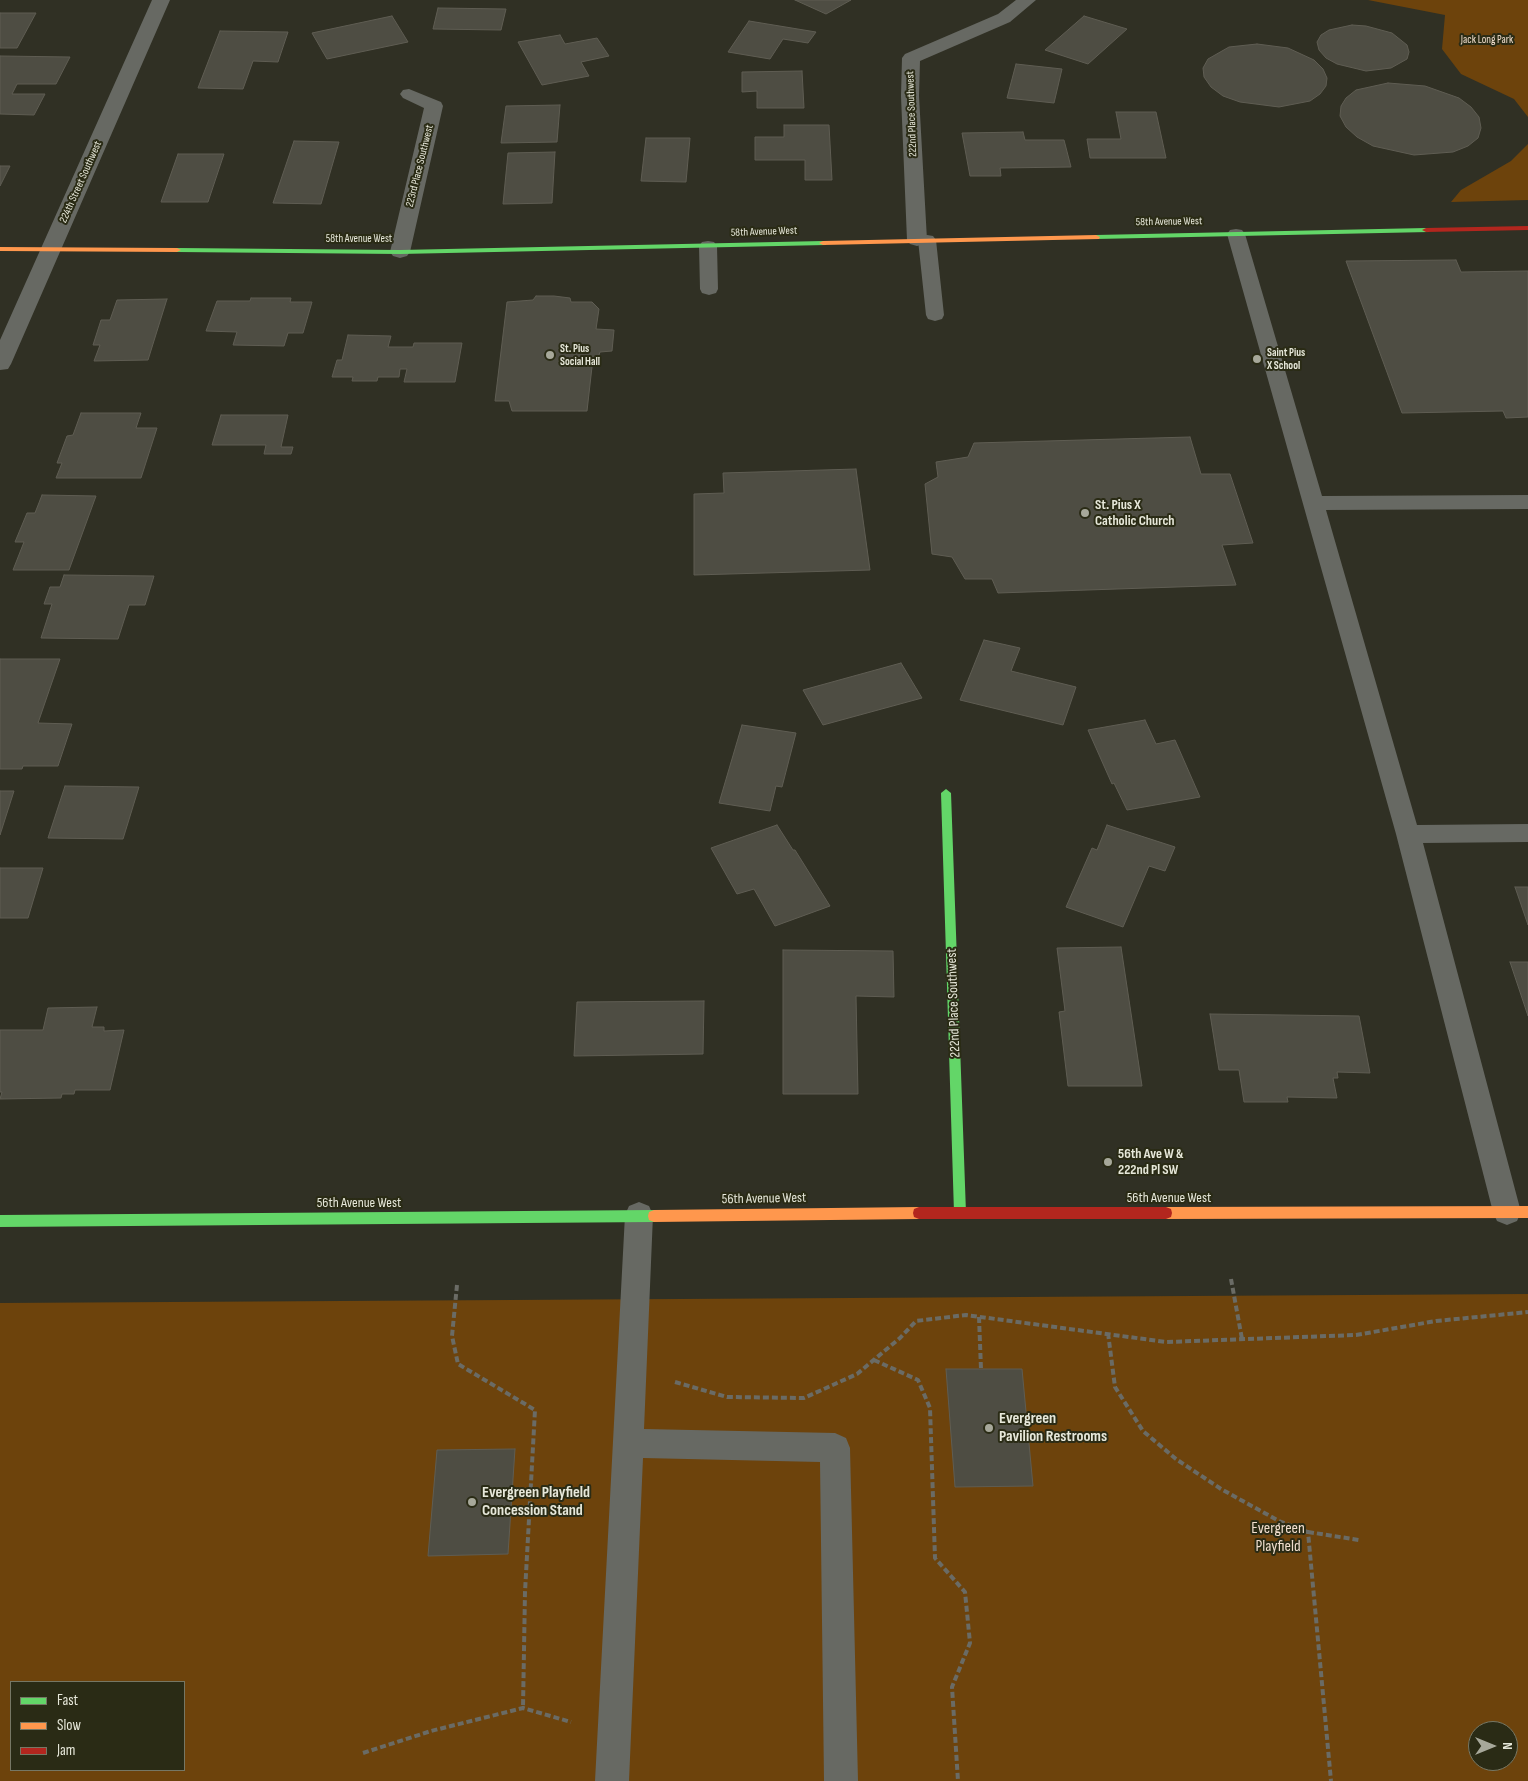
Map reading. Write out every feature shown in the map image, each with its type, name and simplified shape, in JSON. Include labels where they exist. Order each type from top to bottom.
[{"type":"street","name":"224th Street Southwest","points":[[0,364],[161,0]]},
{"type":"street","name":"222nd Place Southwest","points":[[922,240],[911,58],[1004,18],[1026,0]]},
{"type":"street","name":"223rd Place Southwest","points":[[400,252],[434,106],[410,94]]},
{"type":"street","name":"58th Avenue West","points":[[0,249],[400,252],[1528,228]]},
{"type":"street","name":"222nd Place Southwest","points":[[946,794],[960,1212]]},
{"type":"street","name":"56th Avenue West","points":[[0,1221],[960,1212],[1518,1212]]},
{"type":"lane","points":[[1236,234],[1518,1212]]},
{"type":"lane","points":[[922,240],[935,315]]},
{"type":"lane","points":[[708,246],[709,289]]},
{"type":"lane","points":[[1313,502],[1528,502]]},
{"type":"lane","points":[[1408,834],[1528,833]]},
{"type":"lane","points":[[612,1781],[639,1215]]},
{"type":"lane","points":[[628,1443],[835,1448],[842,1781]]},
{"type":"path","points":[[1231,1279],[1242,1339]]},
{"type":"path","points":[[457,1285],[452,1336],[458,1364],[535,1410],[525,1592],[523,1708]]},
{"type":"path","points":[[632,1371],[727,1397],[804,1398],[857,1374],[916,1321],[966,1315],[1166,1342],[1356,1335],[1436,1321],[1528,1312]]},
{"type":"path","points":[[979,1317],[981,1369]]},
{"type":"path","points":[[1108,1333],[1115,1387],[1144,1431],[1176,1459],[1221,1489],[1279,1522],[1308,1532],[1359,1540]]},
{"type":"path","points":[[874,1360],[918,1380],[930,1408],[935,1558],[965,1592],[970,1643],[952,1687],[958,1781]]},
{"type":"path","points":[[1308,1532],[1331,1781]]},
{"type":"path","points":[[363,1753],[431,1732],[523,1708],[580,1725]]},
{"type":"green space","name":"Jack Long Park","points":[[1368,0],[1528,0],[1528,117],[1514,99],[1461,74],[1442,49],[1445,15]]},
{"type":"green space","points":[[1528,144],[1528,200],[1451,202],[1461,190],[1511,161]]},
{"type":"green space","name":"Evergreen Playfield","points":[[1528,1294],[1528,1781],[0,1781],[0,1303]]},
{"type":"building","points":[[795,0],[851,0],[826,14]]},
{"type":"building","points":[[438,8],[506,9],[501,30],[433,29]]},
{"type":"building","points":[[0,13],[36,13],[17,48],[0,48]]},
{"type":"building","points":[[392,16],[408,42],[327,59],[312,33]]},
{"type":"building","points":[[1084,16],[1127,29],[1088,64],[1045,50]]},
{"type":"building","points":[[749,21],[816,32],[808,43],[783,39],[770,59],[728,52]]},
{"type":"building","points":[[1352,25],[1366,26],[1392,33],[1407,45],[1409,52],[1407,59],[1391,68],[1366,71],[1337,64],[1326,58],[1319,50],[1317,42],[1321,35],[1329,30]]},
{"type":"building","points":[[220,31],[288,32],[278,62],[253,61],[243,89],[198,88]]},
{"type":"building","points":[[560,35],[565,44],[597,38],[609,56],[581,62],[589,76],[542,85],[518,42]]},
{"type":"building","points":[[1257,44],[1288,48],[1314,60],[1323,69],[1327,78],[1326,86],[1320,94],[1310,101],[1279,107],[1240,102],[1223,96],[1211,87],[1204,77],[1203,68],[1208,59],[1229,47]]},
{"type":"building","points":[[0,56],[70,57],[56,84],[17,84],[12,94],[45,94],[34,115],[0,114]]},
{"type":"building","points":[[1016,64],[1062,69],[1054,103],[1007,98]]},
{"type":"building","points":[[802,71],[804,108],[757,108],[757,91],[742,92],[742,72]]},
{"type":"building","points":[[1388,83],[1425,86],[1459,98],[1471,107],[1479,117],[1481,128],[1478,138],[1468,146],[1453,152],[1414,155],[1373,146],[1357,137],[1346,127],[1340,116],[1341,106],[1346,98],[1356,90]]},
{"type":"building","points":[[560,105],[557,142],[501,143],[506,106]]},
{"type":"building","points":[[1116,112],[1156,112],[1166,158],[1090,158],[1087,139],[1121,139]]},
{"type":"building","points":[[784,125],[829,125],[832,180],[805,180],[805,160],[755,160],[755,137],[784,137]]},
{"type":"building","points":[[1023,132],[1025,140],[1064,140],[1071,167],[1000,168],[1001,176],[970,176],[962,133]]},
{"type":"building","points":[[646,138],[690,138],[686,182],[641,181]]},
{"type":"building","points":[[294,141],[339,142],[321,204],[273,203]]},
{"type":"building","points":[[555,152],[552,203],[503,204],[508,153]]},
{"type":"building","points":[[178,154],[224,154],[208,202],[161,202]]},
{"type":"building","points":[[0,166],[10,166],[0,186]]},
{"type":"building","points":[[1456,260],[1461,272],[1528,271],[1528,417],[1506,418],[1503,411],[1402,413],[1346,261]]},
{"type":"building","name":"St. Pius Social Hall","points":[[536,296],[570,298],[571,302],[592,302],[599,309],[596,329],[614,330],[612,351],[600,352],[598,358],[593,358],[587,411],[512,411],[509,401],[495,401],[507,302],[533,300]]},
{"type":"building","points":[[251,298],[291,298],[290,302],[312,302],[303,333],[288,333],[284,346],[233,345],[237,332],[206,331],[217,301],[250,301]]},
{"type":"building","points":[[167,299],[148,360],[94,361],[100,345],[93,345],[101,320],[110,320],[117,300]]},
{"type":"building","points":[[348,335],[391,336],[388,347],[413,347],[414,343],[462,343],[455,382],[404,382],[407,369],[400,369],[399,377],[378,377],[377,381],[352,381],[353,377],[332,377],[337,360],[342,360]]},
{"type":"building","points":[[81,413],[141,413],[136,428],[157,428],[141,478],[56,478],[62,463],[57,463],[67,436],[73,435]]},
{"type":"building","points":[[221,415],[288,415],[281,447],[293,447],[291,454],[264,454],[266,445],[212,445]]},
{"type":"building","name":"St. Pius X Catholic Church","points":[[1190,437],[1201,474],[1230,474],[1253,543],[1222,545],[1236,585],[998,593],[992,579],[965,579],[952,557],[932,554],[925,484],[938,477],[936,462],[968,457],[974,443]]},
{"type":"building","points":[[856,469],[870,570],[694,575],[694,494],[724,493],[723,473]]},
{"type":"building","points":[[42,495],[96,496],[69,570],[13,570],[24,542],[15,542],[27,513],[35,513]]},
{"type":"building","points":[[64,575],[154,576],[145,605],[129,605],[118,639],[41,638],[52,604],[44,604],[50,587],[60,587]]},
{"type":"building","points":[[984,640],[1020,648],[1011,671],[1076,687],[1063,725],[960,700]]},
{"type":"building","points":[[0,659],[60,659],[38,723],[72,724],[58,766],[23,766],[22,769],[0,769]]},
{"type":"building","points":[[901,663],[922,698],[823,725],[803,690]]},
{"type":"building","points":[[1145,720],[1156,744],[1175,740],[1200,797],[1127,810],[1114,783],[1112,784],[1088,730]]},
{"type":"building","points":[[742,725],[796,733],[782,787],[776,786],[770,811],[719,803]]},
{"type":"building","points":[[65,786],[139,787],[123,839],[48,838]]},
{"type":"building","points":[[0,791],[14,791],[0,835]]},
{"type":"building","points":[[777,825],[830,906],[775,926],[754,889],[737,894],[711,848]]},
{"type":"building","points":[[1107,825],[1175,847],[1165,871],[1149,866],[1123,927],[1066,907],[1092,848],[1097,850]]},
{"type":"building","points":[[0,868],[43,868],[28,918],[0,918]]},
{"type":"building","points":[[1515,887],[1528,887],[1528,925]]},
{"type":"building","points":[[1121,947],[1142,1086],[1068,1086],[1059,1012],[1065,1011],[1057,948]]},
{"type":"building","points":[[783,950],[893,951],[894,997],[856,996],[858,1094],[783,1094]]},
{"type":"building","points":[[1510,962],[1528,962],[1528,1016]]},
{"type":"building","points":[[704,1001],[703,1054],[574,1056],[577,1002]]},
{"type":"building","points":[[97,1007],[92,1027],[104,1027],[104,1031],[124,1030],[110,1090],[75,1090],[74,1094],[62,1094],[61,1098],[0,1099],[2,1092],[0,1092],[0,1030],[43,1030],[48,1008]]},
{"type":"building","points":[[1210,1014],[1359,1016],[1370,1073],[1337,1072],[1338,1078],[1333,1078],[1337,1098],[1287,1097],[1288,1102],[1244,1102],[1239,1070],[1219,1070]]},
{"type":"building","name":"Evergreen Pavilion Restrooms","points":[[946,1369],[1022,1369],[1033,1486],[955,1487]]},
{"type":"building","name":"Evergreen Playfield Concession Stand","points":[[515,1449],[508,1554],[428,1556],[437,1450]]},
{"type":"traffic: fast","points":[[1096,237],[1426,230]]},
{"type":"traffic: fast","points":[[177,250],[400,252],[823,243]]},
{"type":"traffic: fast","points":[[946,793],[960,1213]]},
{"type":"traffic: fast","points":[[0,1221],[654,1216]]},
{"type":"traffic: slow","points":[[823,243],[1096,237]]},
{"type":"traffic: slow","points":[[0,249],[177,250]]},
{"type":"traffic: slow","points":[[1166,1213],[1528,1212]]},
{"type":"traffic: slow","points":[[654,1216],[919,1213]]},
{"type":"traffic: jam","points":[[1426,230],[1528,228]]},
{"type":"traffic: jam","points":[[919,1213],[1166,1213]]},
{"type":"place","name":"St. Pius Social Hall","points":[[550,355]]},
{"type":"place","name":"Saint Pius X School","points":[[1257,359]]},
{"type":"place","name":"St. Pius X Catholic Church","points":[[1085,513]]},
{"type":"place","name":"56th Ave W & 222nd Pl SW","points":[[1108,1162]]},
{"type":"place","name":"Evergreen Pavilion Restrooms","points":[[989,1428]]},
{"type":"place","name":"Evergreen Playfield Concession Stand","points":[[472,1502]]}]
